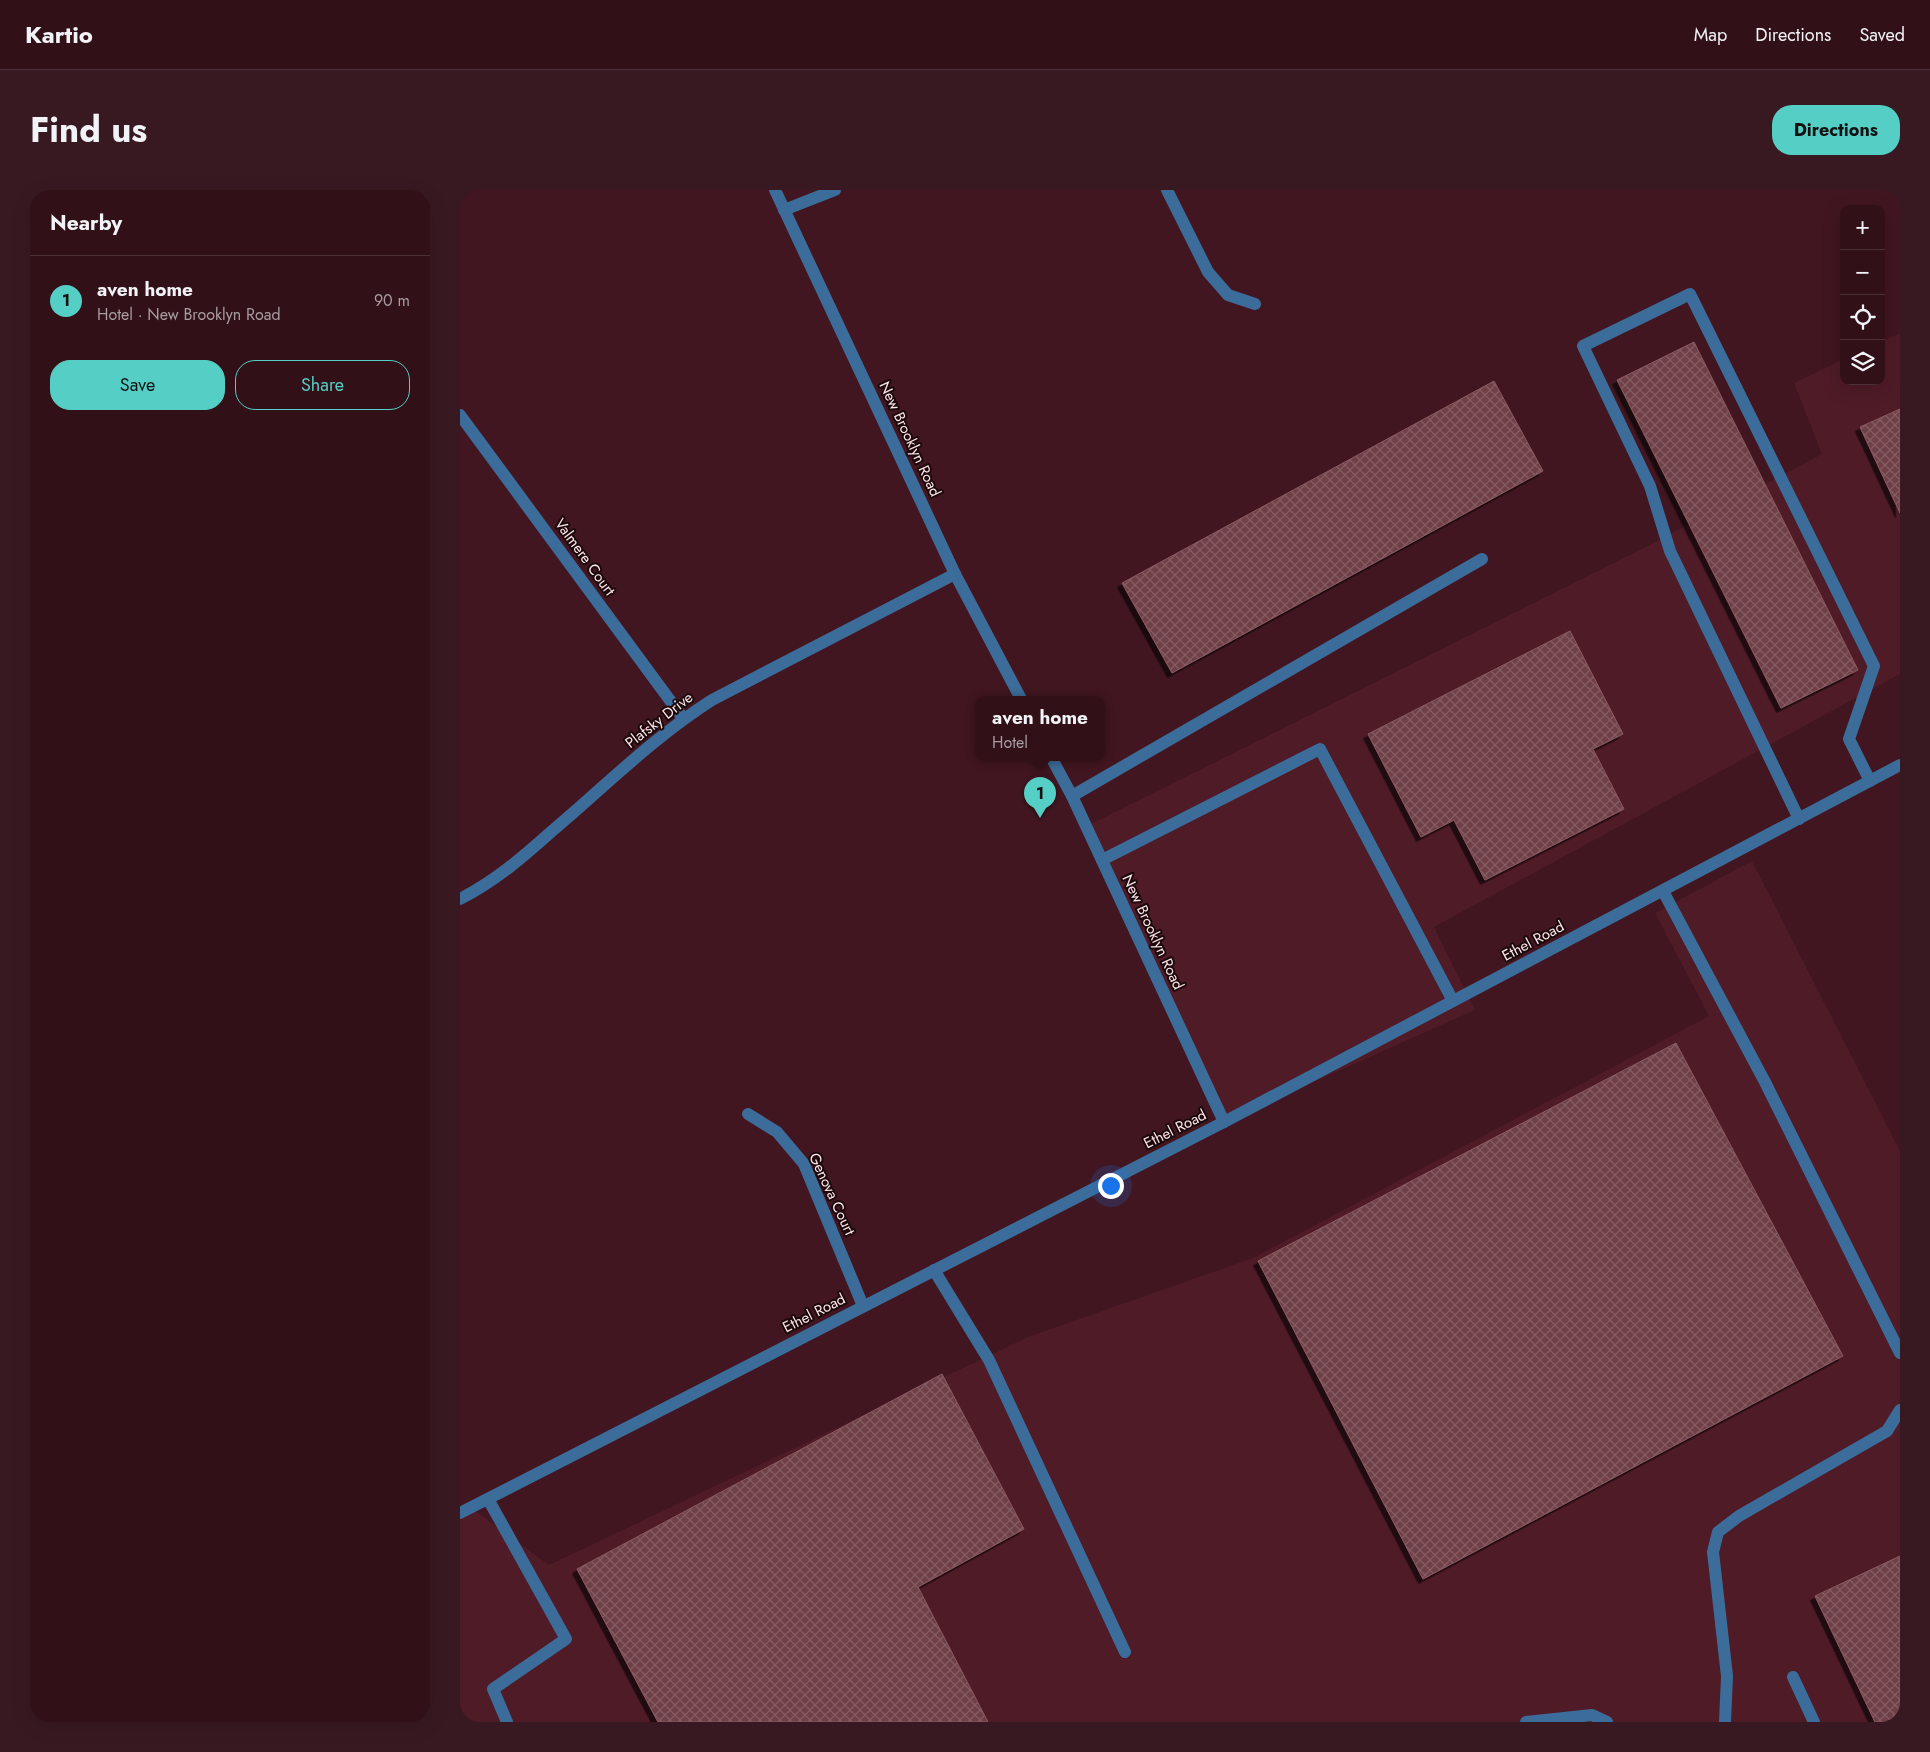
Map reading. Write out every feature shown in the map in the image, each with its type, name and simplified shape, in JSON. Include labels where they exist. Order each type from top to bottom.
[{"type":"street","name":"New Brooklyn Road","points":[[775,190],[955,574],[1019,696]]},
{"type":"street","points":[[784,210],[835,190]]},
{"type":"street","points":[[1167,190],[1208,272],[1228,295],[1255,304]]},
{"type":"street","points":[[1799,818],[1670,551],[1650,486],[1583,346],[1690,294],[1874,666],[1849,738],[1870,781]]},
{"type":"street","name":"Valmere Court","points":[[460,415],[683,718]]},
{"type":"street","points":[[1072,796],[1482,559]]},
{"type":"street","name":"Plafsky Drive","points":[[460,899],[486,886],[533,848],[683,718],[712,700],[955,574]]},
{"type":"street","points":[[1102,860],[1320,750],[1453,1001]]},
{"type":"street","name":"New Brooklyn Road","points":[[1053,761],[1072,796],[1224,1122]]},
{"type":"street","name":"Ethel Road","points":[[460,1513],[1224,1122],[1900,765]]},
{"type":"street","points":[[1663,890],[1765,1082],[1900,1353]]},
{"type":"street","name":"Genova Court","points":[[748,1114],[777,1132],[804,1164],[863,1306]]},
{"type":"street","points":[[934,1270],[989,1360],[1125,1652]]},
{"type":"street","points":[[1725,1722],[1727,1676],[1713,1552],[1718,1532],[1739,1516],[1887,1431],[1900,1410]]},
{"type":"street","points":[[488,1499],[566,1639],[493,1689],[507,1722]]},
{"type":"street","points":[[1793,1677],[1814,1722]]},
{"type":"street","points":[[1526,1722],[1592,1715],[1607,1722]]},
{"type":"shaded area","points":[[1900,333],[1900,674],[1434,927],[1475,1010],[1224,1122],[1087,826],[1638,551],[1822,454],[1794,383],[1840,361],[1840,385],[1885,385],[1885,340]]},
{"type":"shaded area","points":[[1752,861],[1900,1151],[1900,1722],[460,1722],[460,1513],[471,1508],[549,1565],[1028,1337],[1253,1258],[1709,1016],[1655,913]]},
{"type":"building","points":[[1694,342],[1858,670],[1781,708],[1617,380]]},
{"type":"building","points":[[1494,381],[1543,471],[1172,673],[1122,583]]},
{"type":"building","points":[[1900,409],[1900,513],[1860,427]]},
{"type":"building","points":[[1570,631],[1623,734],[1593,749],[1624,809],[1485,880],[1454,820],[1421,837],[1368,734]]},
{"type":"building","points":[[1676,1043],[1843,1356],[1423,1579],[1258,1261]]},
{"type":"building","points":[[942,1374],[1024,1529],[918,1587],[988,1722],[658,1722],[577,1569]]},
{"type":"building","points":[[1900,1556],[1900,1722],[1875,1722],[1815,1596]]},
{"type":"place","name":"aven home","points":[[1040,818]]}]
